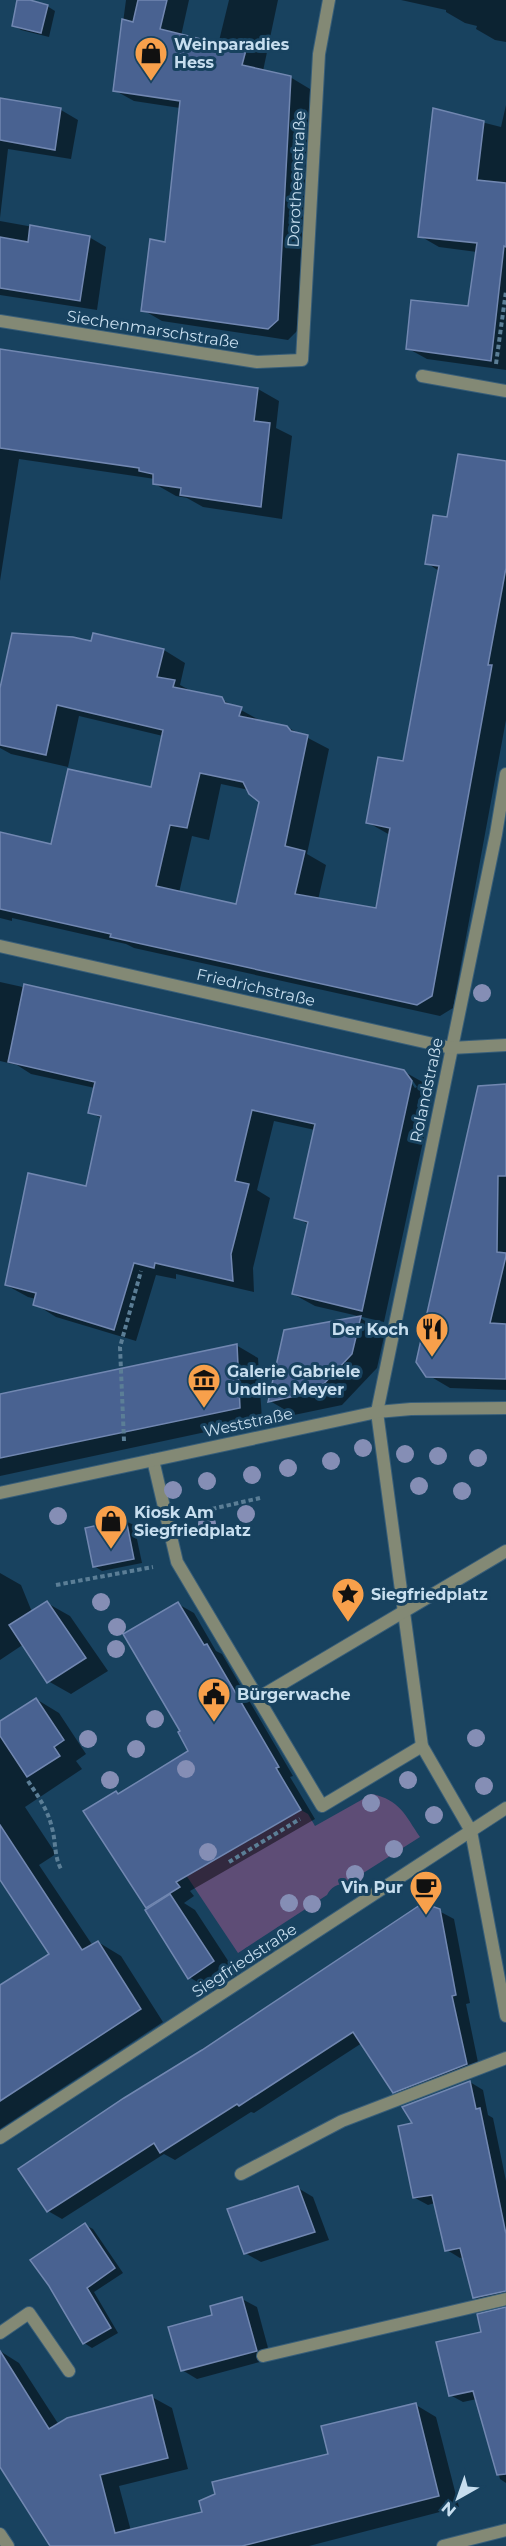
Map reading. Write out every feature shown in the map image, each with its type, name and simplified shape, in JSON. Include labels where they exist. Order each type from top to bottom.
[{"type":"street","name":"Dorotheenstraße","points":[[302,360],[319,54],[329,0]]},
{"type":"street","name":"Siechenmarschstraße","points":[[0,321],[257,362],[302,360]]},
{"type":"street","points":[[422,376],[500,389]]},
{"type":"street","name":"Rolandstraße","points":[[377,1412],[506,774]]},
{"type":"street","name":"Friedrichstraße","points":[[0,946],[451,1048],[506,1045]]},
{"type":"street","name":"Weststraße","points":[[0,1493],[377,1412],[411,1408],[506,1408]]},
{"type":"street","points":[[377,1412],[422,1746],[471,1831],[506,2016]]},
{"type":"street","points":[[153,1460],[177,1562],[322,1806],[422,1746]]},
{"type":"street","points":[[258,1698],[506,1551]]},
{"type":"street","name":"Siegfriedstraße","points":[[0,2138],[506,1808]]},
{"type":"street","points":[[241,2174],[342,2121],[506,2058]]},
{"type":"street","points":[[263,2356],[506,2299]]},
{"type":"street","points":[[0,2333],[29,2313],[69,2371]]},
{"type":"street","points":[[443,2546],[506,2530]]},
{"type":"street","points":[[0,2534],[8,2546]]},
{"type":"path","points":[[500,389],[506,291]]},
{"type":"path","points":[[125,1466],[120,1347],[141,1271]]},
{"type":"path","points":[[167,1520],[260,1498]]},
{"type":"path","points":[[56,1585],[177,1562]]},
{"type":"path","points":[[28,1781],[45,1807],[52,1827],[55,1858],[61,1869]]},
{"type":"path","points":[[229,1862],[322,1806]]},
{"type":"shaded area","points":[[372,1794],[396,1804],[420,1837],[346,1884],[335,1886],[327,1895],[238,1953],[186,1875],[301,1810],[308,1814],[315,1826]]},
{"type":"building","points":[[17,0],[30,0],[48,5],[41,33],[12,26]]},
{"type":"building","points":[[138,0],[167,0],[160,29],[246,50],[242,65],[291,76],[278,320],[268,329],[141,311],[150,239],[165,242],[180,101],[113,91],[122,19],[133,22]]},
{"type":"building","points":[[0,98],[61,108],[55,150],[0,140]]},
{"type":"building","points":[[433,108],[484,121],[477,180],[506,183],[506,247],[504,246],[491,361],[406,349],[411,300],[468,306],[477,243],[418,237]]},
{"type":"building","points":[[30,225],[90,236],[80,301],[0,288],[0,237],[28,242]]},
{"type":"building","points":[[0,349],[258,388],[254,421],[270,423],[261,507],[180,495],[181,488],[153,484],[153,474],[139,471],[139,468],[0,448]]},
{"type":"building","points":[[458,454],[506,461],[506,568],[488,665],[492,665],[432,996],[417,1005],[110,937],[111,934],[0,909],[0,832],[51,844],[68,769],[151,787],[163,730],[57,705],[46,755],[0,745],[0,688],[12,633],[73,637],[91,641],[93,633],[164,649],[157,677],[175,680],[173,687],[222,697],[225,703],[242,707],[239,716],[287,726],[291,731],[308,735],[285,846],[305,851],[295,894],[376,908],[390,828],[366,823],[378,757],[403,761],[439,566],[425,564],[433,515],[447,517]],"holes":[[[200,773],[243,782],[249,794],[259,802],[236,904],[156,886],[170,825],[187,828]]]},
{"type":"building","points":[[24,984],[404,1070],[412,1081],[362,1311],[292,1294],[308,1222],[294,1218],[315,1124],[252,1110],[235,1181],[249,1184],[231,1254],[233,1281],[155,1263],[154,1268],[134,1263],[114,1330],[33,1305],[36,1293],[5,1285],[28,1173],[86,1186],[101,1116],[88,1113],[95,1082],[8,1062]]},
{"type":"building","points":[[506,1084],[506,1176],[498,1176],[497,1252],[506,1253],[506,1256],[490,1323],[506,1324],[506,1379],[426,1377],[416,1362],[478,1086]]},
{"type":"building","points":[[361,1316],[352,1354],[317,1391],[268,1402],[284,1330]]},
{"type":"building","points":[[237,1344],[240,1408],[0,1458],[0,1394]]},
{"type":"building","name":"Kiosk Am Siegfriedplatz","points":[[126,1519],[134,1559],[93,1567],[85,1528]]},
{"type":"building","points":[[47,1601],[86,1658],[47,1683],[9,1625]]},
{"type":"building","points":[[178,1602],[204,1645],[207,1644],[279,1767],[276,1768],[301,1810],[176,1882],[180,1887],[146,1908],[83,1811],[116,1791],[118,1794],[188,1751],[178,1732],[180,1731],[123,1634]]},
{"type":"building","points":[[36,1698],[64,1740],[54,1747],[60,1756],[27,1777],[0,1736],[0,1721]]},
{"type":"building","points":[[0,1825],[82,1950],[98,1941],[141,2009],[0,2101],[0,1985],[49,1954],[0,1880]]},
{"type":"building","points":[[170,1894],[214,1961],[188,1979],[145,1910]]},
{"type":"building","points":[[423,1903],[440,1909],[456,1995],[452,1996],[467,2064],[393,2093],[353,2032],[239,2106],[237,2104],[160,2153],[154,2143],[47,2212],[18,2169]]},
{"type":"building","points":[[470,2081],[476,2109],[480,2108],[506,2234],[506,2291],[473,2298],[460,2248],[445,2251],[432,2195],[413,2198],[398,2126],[412,2123],[402,2107]]},
{"type":"building","points":[[298,2186],[315,2232],[244,2254],[227,2209]]},
{"type":"building","points":[[85,2223],[115,2268],[87,2288],[111,2328],[83,2344],[49,2286],[30,2260]]},
{"type":"building","points":[[242,2297],[257,2351],[181,2371],[168,2327],[212,2315],[210,2306]]},
{"type":"building","points":[[506,2307],[506,2474],[497,2475],[473,2391],[449,2396],[436,2342],[481,2332],[477,2314]]},
{"type":"building","points":[[0,2351],[49,2429],[67,2418],[152,2395],[168,2458],[100,2475],[115,2533],[202,2512],[199,2501],[215,2494],[212,2482],[328,2454],[321,2426],[416,2403],[439,2496],[242,2546],[50,2546],[0,2467]]},
{"type":"place","name":"Weinparadies Hess","points":[[151,82]]},
{"type":"place","name":"Der Koch","points":[[432,1358]]},
{"type":"place","name":"Galerie Gabriele Undine Meyer","points":[[204,1409]]},
{"type":"place","name":"Kiosk Am Siegfriedplatz","points":[[111,1550]]},
{"type":"place","name":"Siegfriedplatz","points":[[348,1623]]},
{"type":"place","name":"Bürgerwache","points":[[214,1723]]},
{"type":"place","name":"Vin Pur","points":[[426,1916]]}]
